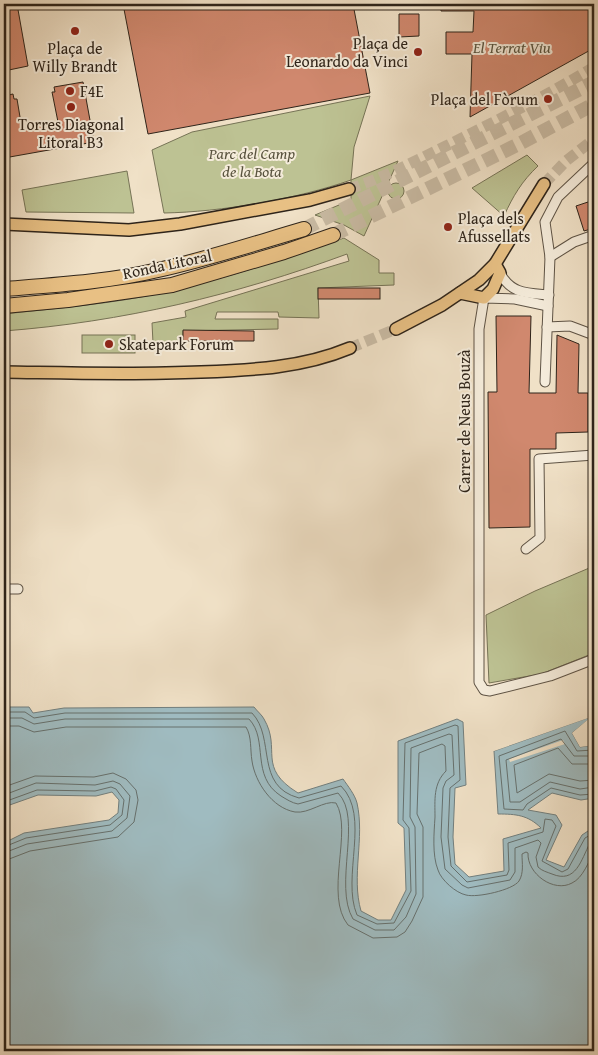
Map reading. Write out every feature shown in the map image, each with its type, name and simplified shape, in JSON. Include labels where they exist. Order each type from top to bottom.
[{"type":"highway","name":"Ronda Litoral","points":[[4,289],[57,285],[156,271],[213,257],[304,228]]},
{"type":"highway","name":"Ronda Litoral","points":[[4,306],[68,300],[172,285],[284,252],[333,235]]},
{"type":"main road","points":[[460,293],[484,298],[493,289],[497,269],[544,184]]},
{"type":"main road","points":[[4,224],[129,230],[180,224],[310,200],[349,189]]},
{"type":"main road","points":[[396,329],[424,315],[497,269]]},
{"type":"main road","points":[[4,372],[135,375],[252,370],[308,362],[350,348]]},
{"type":"street","points":[[545,382],[550,257],[545,222],[558,197],[594,163]]},
{"type":"street","points":[[550,257],[574,242],[594,235]]},
{"type":"street","points":[[497,269],[506,285],[522,292],[549,295]]},
{"type":"street","points":[[484,298],[516,299],[548,306]]},
{"type":"street","name":"Carrer de Neus Bouzà","points":[[484,298],[479,329],[480,682],[484,690],[490,690],[550,676],[594,659]]},
{"type":"street","points":[[547,327],[570,326],[594,335]]},
{"type":"street","points":[[526,549],[540,538],[539,459],[594,455]]},
{"type":"street","points":[[4,589],[18,589]]},
{"type":"green space","name":"Parc del Camp de la Bota","points":[[370,96],[354,147],[351,180],[283,199],[210,210],[164,213],[152,150],[192,132]]},
{"type":"green space","points":[[527,155],[538,166],[518,189],[504,216],[472,188]]},
{"type":"green space","points":[[398,161],[364,236],[344,225],[315,215],[351,200],[351,180]]},
{"type":"green space","points":[[127,171],[134,213],[26,212],[22,190]]},
{"type":"green space","points":[[396,183],[404,191],[396,199],[388,191]]},
{"type":"green space","points":[[344,238],[379,260],[379,273],[394,273],[394,285],[318,288],[319,318],[279,317],[278,312],[217,312],[215,319],[278,319],[278,329],[183,331],[183,341],[153,343],[152,323],[186,317],[185,311],[349,261],[347,254],[263,282],[178,304],[92,321],[4,331],[4,314],[105,303],[166,292],[256,268]]},
{"type":"green space","name":"Skatepark Forum","points":[[82,335],[135,335],[135,353],[82,353]]},
{"type":"green space","points":[[594,566],[594,653],[541,674],[489,683],[486,615],[535,591]]},
{"type":"water","points":[[4,707],[29,707],[33,713],[64,708],[254,707],[263,718],[269,730],[274,766],[285,784],[298,793],[343,779],[353,794],[357,803],[360,830],[357,871],[358,898],[361,911],[378,920],[391,920],[406,890],[404,828],[398,823],[398,741],[457,719],[463,722],[466,785],[455,788],[453,837],[455,864],[469,877],[504,871],[503,839],[541,828],[531,820],[521,816],[498,814],[494,751],[593,716],[572,733],[580,747],[594,745],[594,798],[581,800],[552,793],[528,810],[556,815],[562,825],[546,860],[564,867],[582,835],[594,827],[594,1051],[4,1051],[4,843],[24,833],[109,820],[118,813],[119,800],[112,792],[96,796],[38,795],[4,807]]},
{"type":"pier","points":[[594,714],[594,718],[575,734],[581,744],[594,742],[594,745],[580,747],[572,733],[591,717],[494,751],[493,748]]},
{"type":"pier","points":[[563,740],[565,744],[510,762],[509,759]]},
{"type":"building","points":[[4,4],[17,4],[28,66],[4,71]]},
{"type":"building","points":[[123,4],[353,4],[370,93],[148,134]]},
{"type":"building","points":[[441,4],[594,4],[594,48],[470,117],[472,54],[446,54],[446,32],[473,32],[474,11],[441,11]]},
{"type":"building","points":[[399,14],[419,14],[419,36],[399,37]]},
{"type":"building","points":[[83,82],[94,142],[4,158],[4,96],[13,94],[14,99],[17,99],[22,129],[58,122],[52,92],[55,92],[54,87]]},
{"type":"building","points":[[594,200],[594,228],[584,231],[576,206]]},
{"type":"building","points":[[318,288],[380,288],[380,299],[318,299]]},
{"type":"building","points":[[496,316],[531,316],[529,393],[556,393],[557,335],[579,344],[578,393],[588,393],[588,432],[556,433],[556,449],[530,449],[530,527],[489,528],[488,392],[497,392]]},
{"type":"building","points":[[183,330],[254,331],[254,341],[183,341]]},
{"type":"tunnel","points":[[349,189],[386,175],[446,146],[502,118],[594,67]]},
{"type":"tunnel","points":[[304,229],[594,82]]},
{"type":"tunnel","points":[[333,235],[519,144],[594,104]]},
{"type":"tunnel","points":[[544,184],[566,161],[594,139]]},
{"type":"tunnel","points":[[350,348],[396,329]]},
{"type":"place","name":"Plaça de Willy Brandt","points":[[75,31]]},
{"type":"place","name":"Plaça de Leonardo da Vinci","points":[[418,52]]},
{"type":"place","name":"F4E","points":[[70,91]]},
{"type":"place","name":"Plaça del Fòrum","points":[[548,99]]},
{"type":"place","name":"Torres Diagonal Litoral B3","points":[[71,107]]},
{"type":"place","name":"Plaça dels Afussellats","points":[[448,227]]},
{"type":"place","name":"Skatepark Forum","points":[[109,344]]},
{"type":"park label","name":"El Terrat Viu","points":[[512,47]]}]
